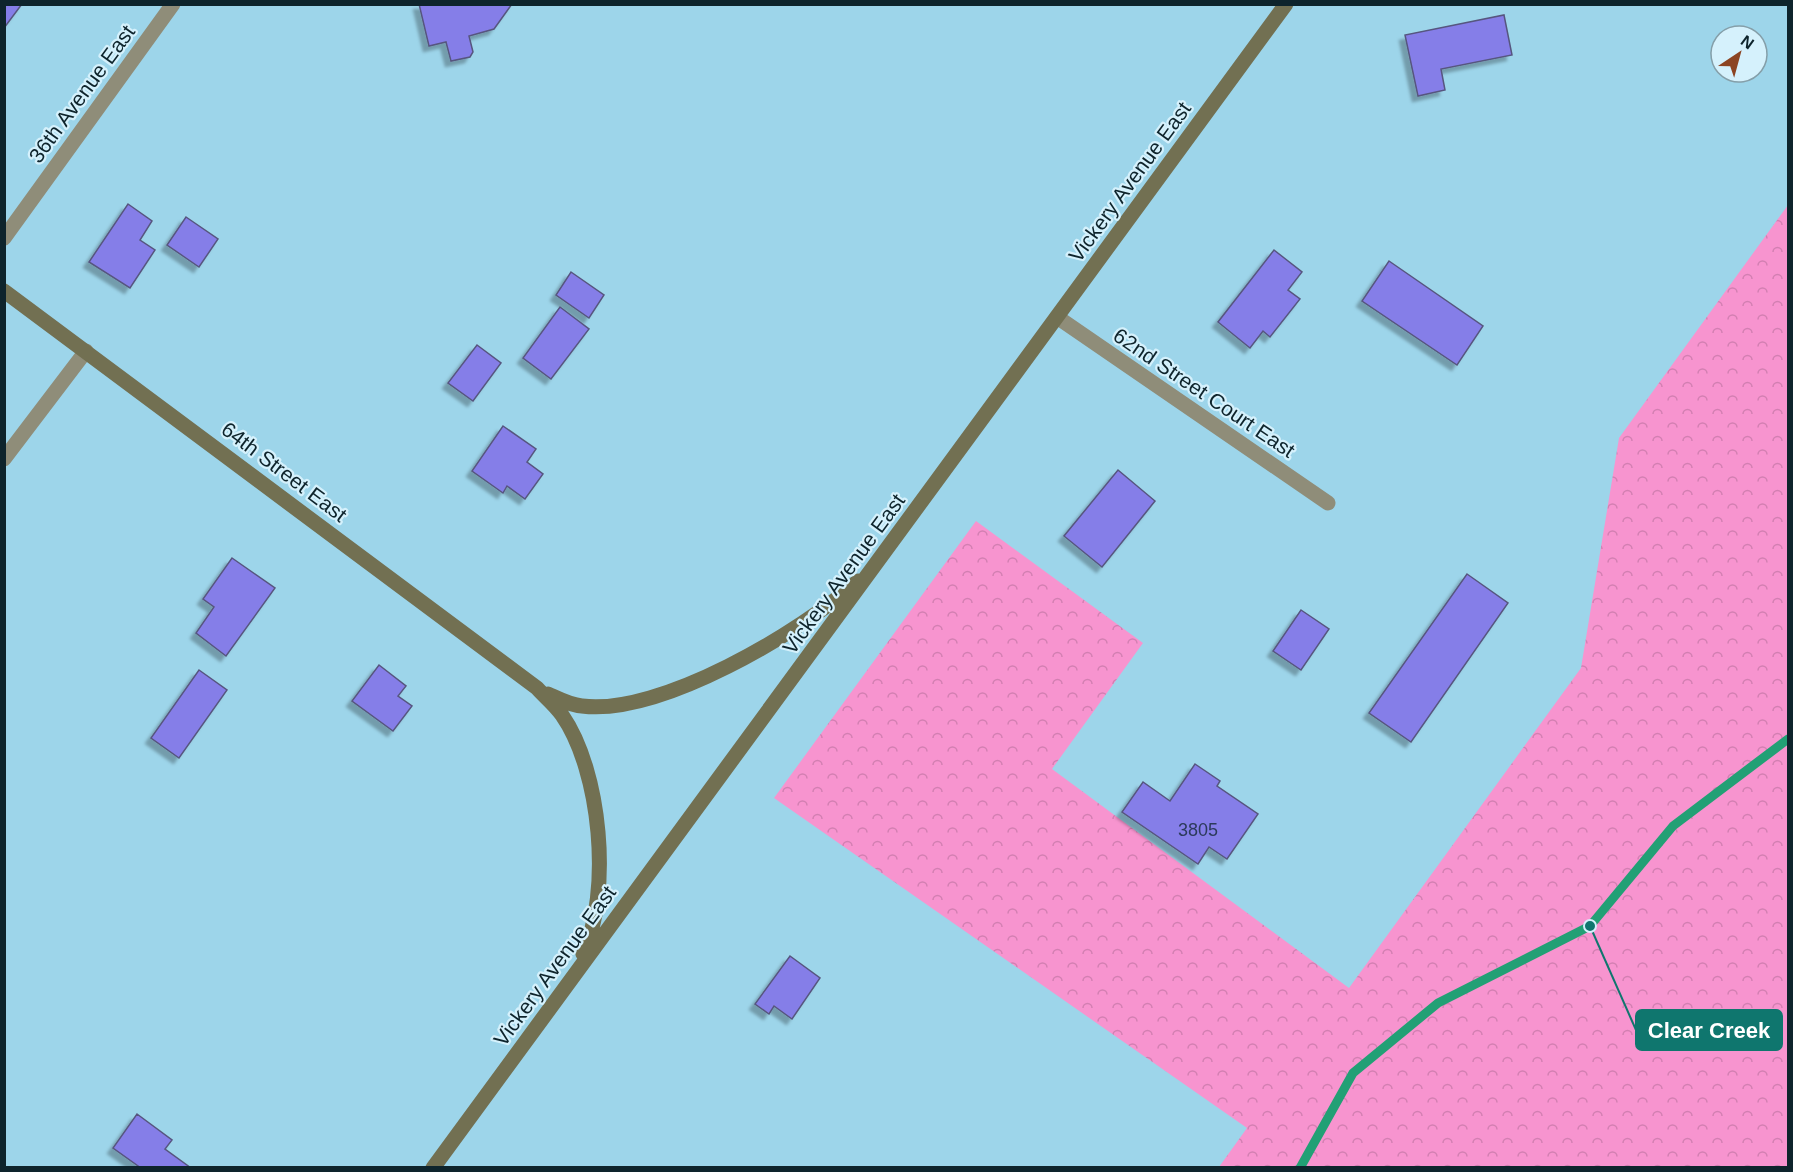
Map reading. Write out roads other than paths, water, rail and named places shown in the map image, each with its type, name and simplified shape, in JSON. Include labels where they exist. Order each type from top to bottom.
[{"type":"street","name":"36th Avenue East","points":[[4,238],[173,4]]},
{"type":"street","name":"Vickery Avenue East","points":[[433,1167],[887,552],[1286,4]]},
{"type":"street","name":"64th Street East","points":[[4,291],[537,688],[563,717],[574,738],[588,783],[598,830],[601,871],[598,906],[586,948],[573,976]]},
{"type":"street","name":"62nd Street Court East","points":[[1057,317],[1328,503]]},
{"type":"street","points":[[4,459],[86,351]]},
{"type":"street","name":"64th Street East","points":[[537,688],[573,704],[598,706],[639,700],[697,681],[818,612],[850,588],[887,552]]},
{"type":"waterway","points":[[1300,1168],[1353,1073],[1438,1003],[1590,926],[1673,826],[1788,739]]},
{"type":"place","name":"Clear Creek","points":[[1590,926]]}]
